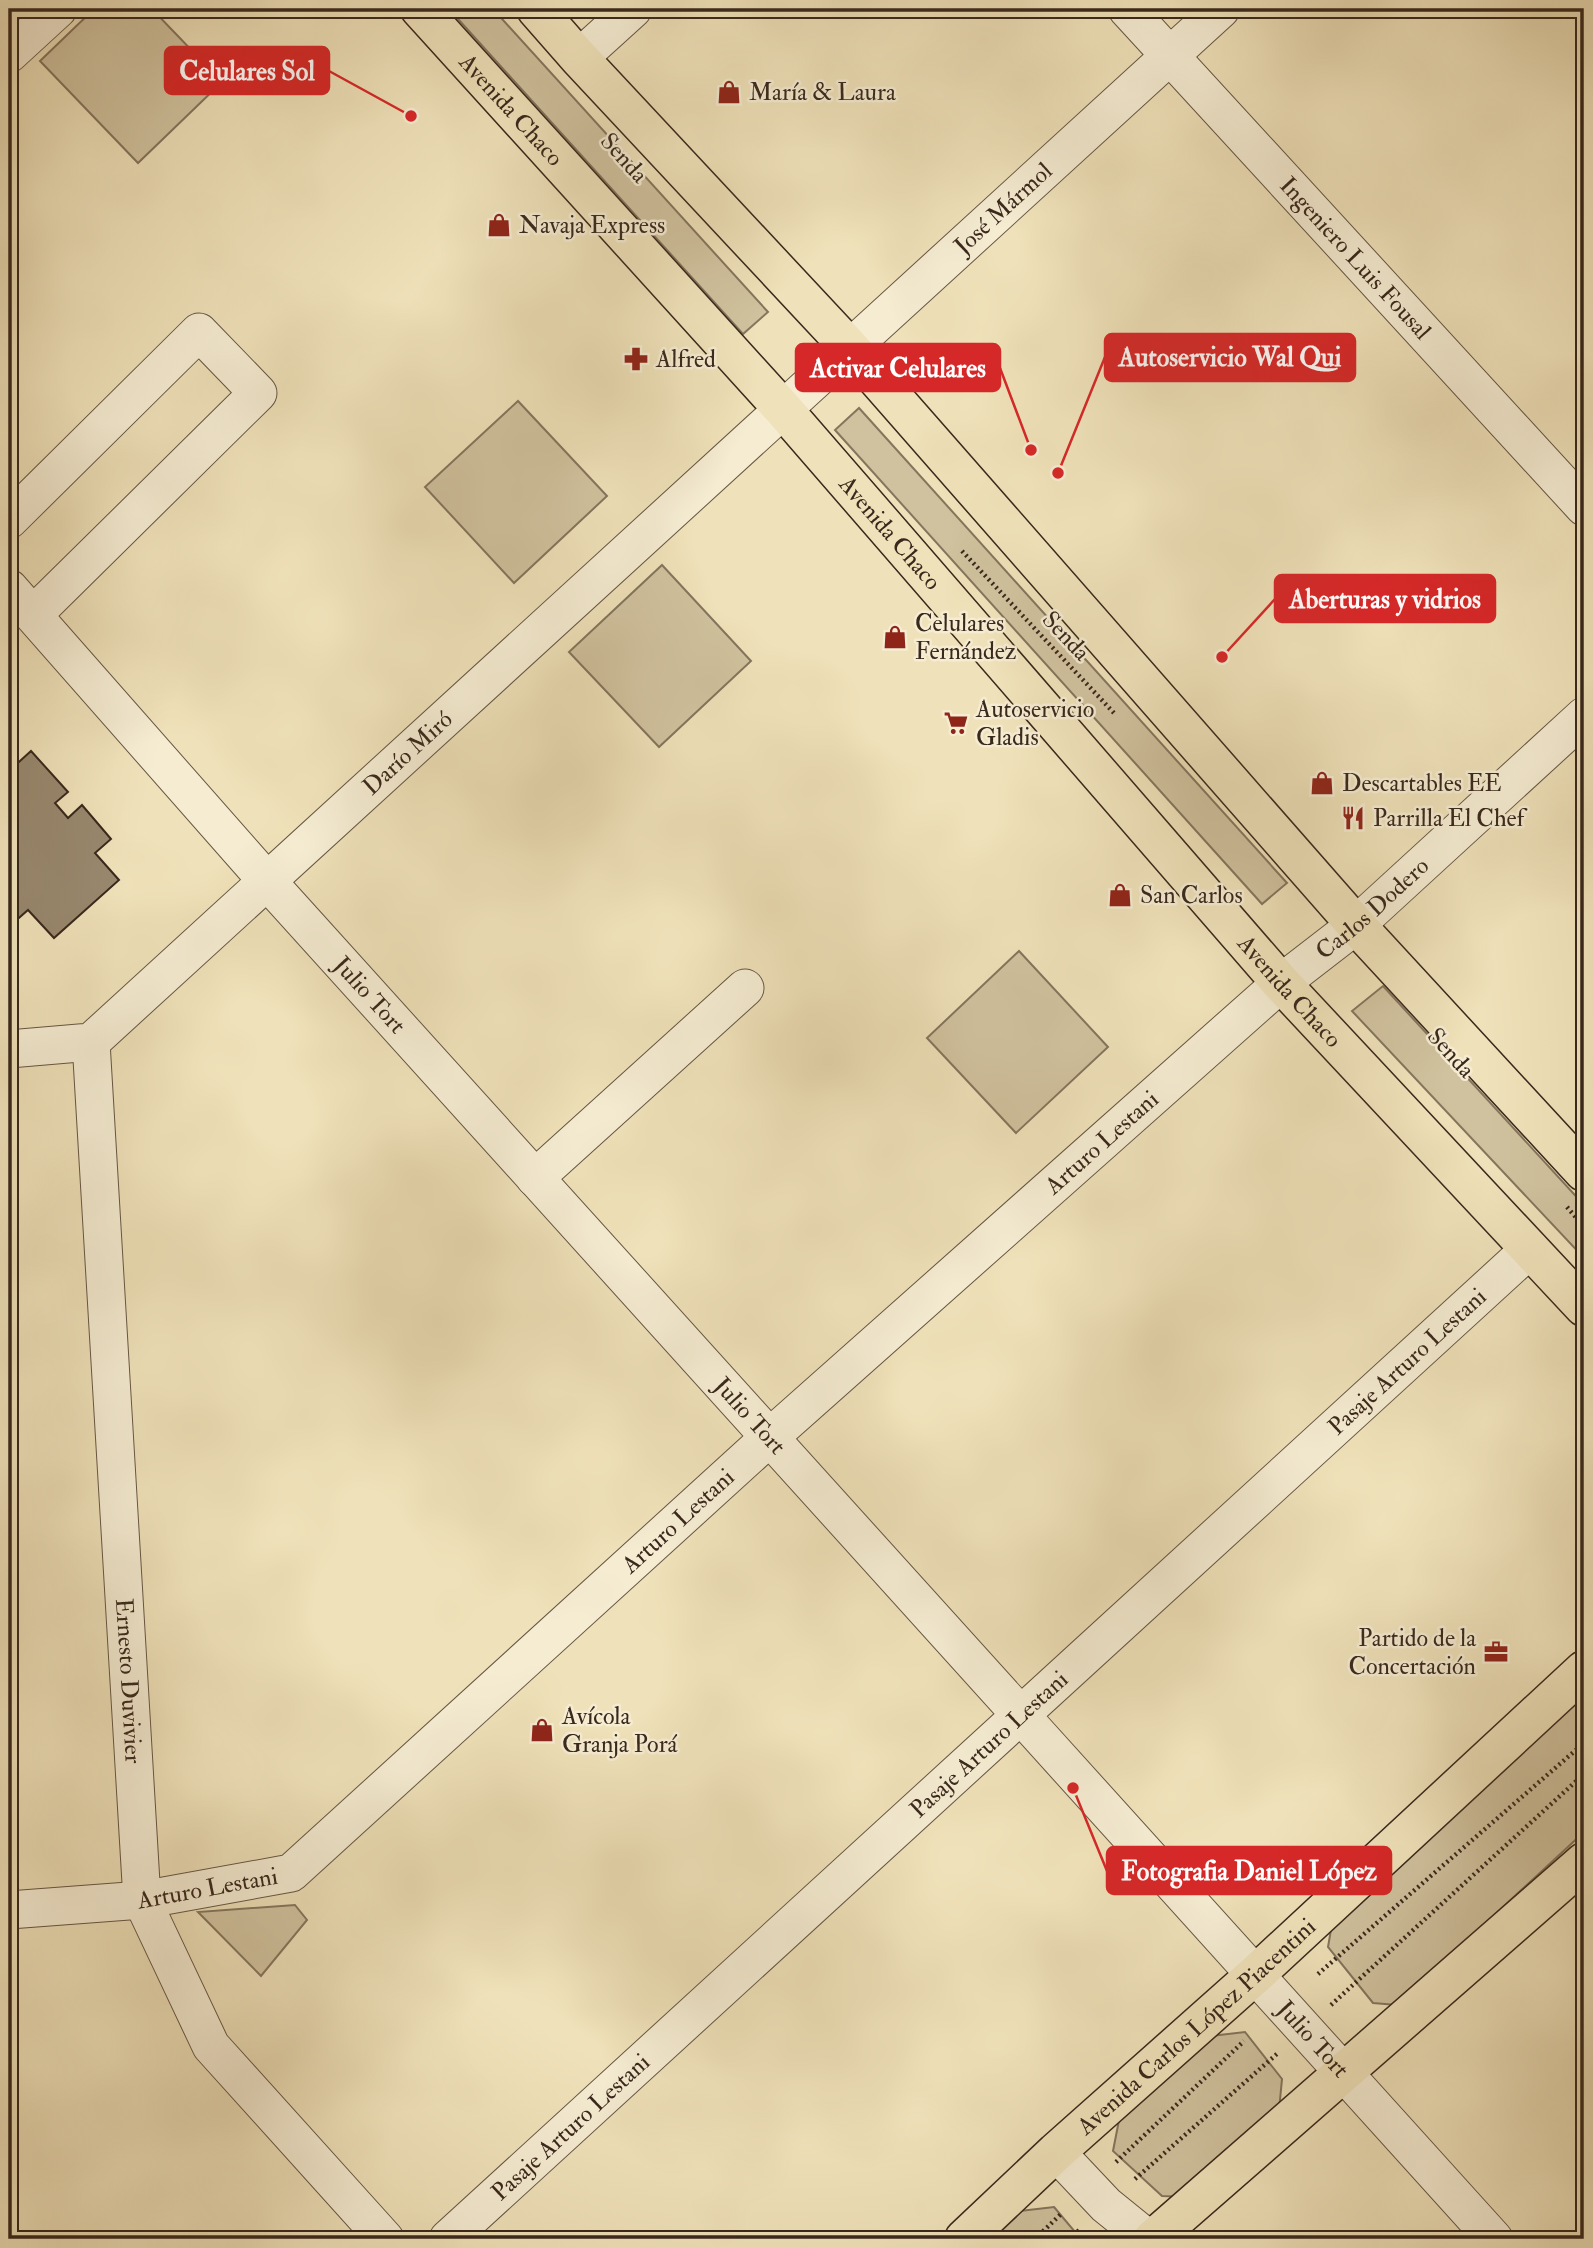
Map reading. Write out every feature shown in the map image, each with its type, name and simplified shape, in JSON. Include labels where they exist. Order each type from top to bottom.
[{"type":"main road","name":"Avenida Chaco","points":[[420,9],[782,408],[1281,983],[1584,1307]]},
{"type":"main road","points":[[537,9],[579,58],[849,347],[1356,925],[1584,1172]]},
{"type":"main road","name":"Avenida Carlos López Piacentini","points":[[964,2239],[1056,2152],[1255,1975],[1584,1670]]},
{"type":"main road","points":[[1153,2239],[1584,1862]]},
{"type":"street","points":[[9,54],[58,9]]},
{"type":"street","points":[[579,58],[633,9]]},
{"type":"street","name":"Ingeniero Luis Fousal","points":[[1127,9],[1584,507]]},
{"type":"street","name":"José Mármol","points":[[782,408],[1222,9]]},
{"type":"street","points":[[9,520],[199,332],[258,393],[34,614]]},
{"type":"street","name":"Darío Miró","points":[[90,1042],[782,408]]},
{"type":"street","name":"Julio Tort","points":[[9,588],[267,881],[1494,2239]]},
{"type":"street","name":"Carlos Dodero","points":[[1281,983],[1356,925],[1584,716]]},
{"type":"street","name":"Arturo Lestani","points":[[9,1910],[142,1900],[291,1873],[770,1437],[1281,983]]},
{"type":"street","points":[[535,1178],[746,988]]},
{"type":"street","points":[[9,1049],[90,1042]]},
{"type":"street","name":"Ernesto Duvivier","points":[[90,1042],[142,1900],[211,2046],[385,2239]]},
{"type":"street","name":"Pasaje Arturo Lestani","points":[[448,2239],[1530,1248]]},
{"type":"street","points":[[1056,2152],[1107,2205],[1148,2239]]},
{"type":"path","name":"Senda","points":[[959,548],[1121,720]]},
{"type":"path","points":[[1566,1207],[1584,1227]]},
{"type":"shaded area","points":[[94,9],[152,9],[222,82],[138,163],[40,61]]},
{"type":"shaded area","points":[[449,9],[493,9],[768,312],[743,334]]},
{"type":"shaded area","points":[[518,401],[607,496],[514,583],[425,487]]},
{"type":"shaded area","points":[[859,408],[1287,883],[1262,904],[835,430]]},
{"type":"shaded area","points":[[662,565],[751,661],[659,747],[569,652]]},
{"type":"shaded area","points":[[1019,951],[1108,1047],[1016,1133],[927,1038]]},
{"type":"shaded area","points":[[1383,986],[1584,1205],[1584,1258],[1352,1011]]},
{"type":"shaded area","points":[[1584,1692],[1584,1832],[1397,2005],[1373,2003],[1328,1947],[1333,1918]]},
{"type":"shaded area","points":[[295,1905],[307,1920],[261,1976],[198,1912]]},
{"type":"shaded area","points":[[1245,2032],[1282,2079],[1279,2110],[1186,2197],[1162,2196],[1113,2151],[1121,2110],[1211,2036]]},
{"type":"shaded area","points":[[1054,2207],[1081,2239],[986,2239],[1020,2211]]},
{"type":"building","points":[[31,751],[68,792],[55,803],[68,818],[82,805],[111,839],[95,853],[119,880],[54,938],[28,910],[12,924],[9,920],[9,807],[15,801],[9,793],[9,771]]},
{"type":"place","name":"María & Laura","points":[[729,92]]},
{"type":"place","name":"Celulares Sol","points":[[411,116]]},
{"type":"place","name":"Navaja Express","points":[[499,225]]},
{"type":"place","name":"Alfred","points":[[636,359]]},
{"type":"place","name":"Activar Celulares","points":[[1031,450]]},
{"type":"place","name":"Autoservicio Wal Qui","points":[[1058,473]]},
{"type":"place","name":"Celulares Fernández","points":[[895,637]]},
{"type":"place","name":"Aberturas y vidrios","points":[[1222,657]]},
{"type":"place","name":"Autoservicio Gladis","points":[[956,723]]},
{"type":"place","name":"Descartables EE","points":[[1322,783]]},
{"type":"place","name":"Parrilla El Chef","points":[[1353,818]]},
{"type":"place","name":"San Carlos","points":[[1120,895]]},
{"type":"place","name":"Partido de la Concertación","points":[[1496,1652]]},
{"type":"place","name":"Avícola Granja Porá","points":[[542,1730]]},
{"type":"place","name":"Fotografia Daniel López","points":[[1073,1788]]}]
